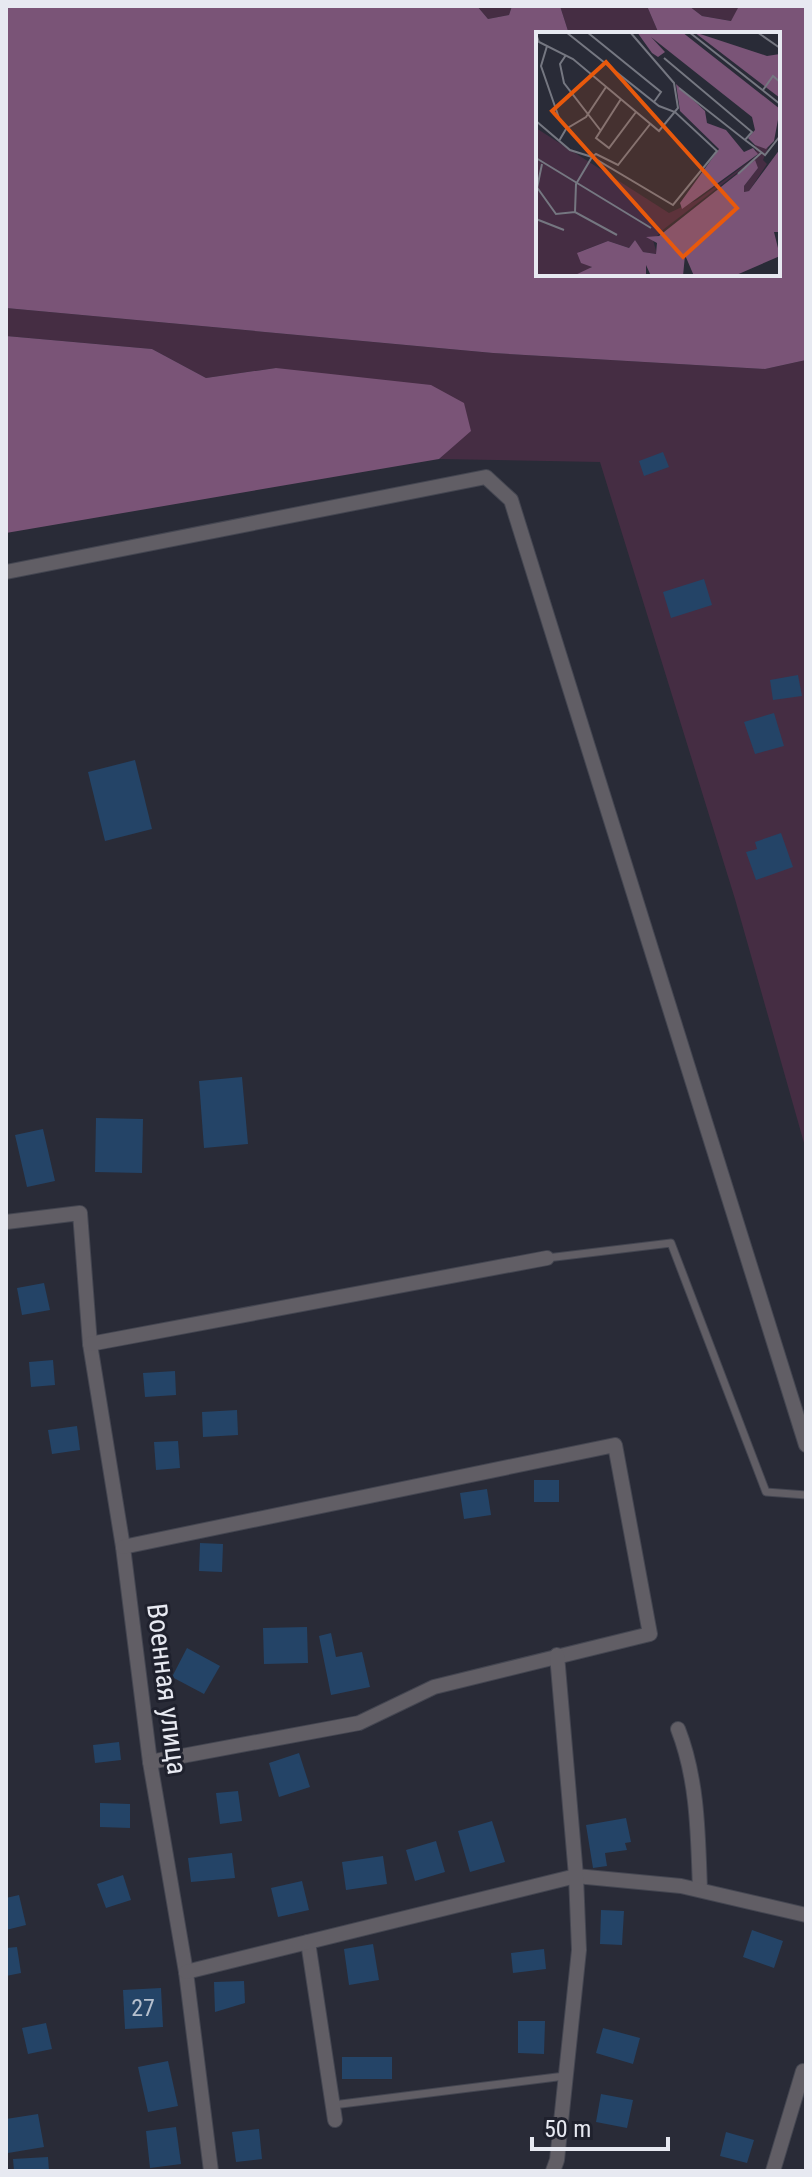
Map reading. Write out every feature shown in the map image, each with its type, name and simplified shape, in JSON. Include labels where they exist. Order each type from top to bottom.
[{"type":"street","points":[[6,572],[486,477],[511,500],[806,1445]]},
{"type":"street","name":"Военная улица","points":[[6,1222],[80,1213],[90,1344],[123,1547],[150,1762],[186,1972],[211,2171]]},
{"type":"street","points":[[90,1344],[547,1258]]},
{"type":"street","points":[[123,1547],[615,1445],[650,1634],[434,1687],[359,1723],[150,1762]]},
{"type":"street","points":[[553,2171],[557,2160],[579,1950],[576,1876],[557,1655]]},
{"type":"street","points":[[678,1729],[687,1752],[697,1813],[700,1890]]},
{"type":"street","points":[[186,1972],[576,1876],[681,1886],[806,1915]]},
{"type":"street","points":[[308,1942],[335,2120]]},
{"type":"street","points":[[773,2171],[803,2071]]},
{"type":"lane","points":[[547,1258],[671,1243],[766,1492],[806,1495]]},
{"type":"lane","points":[[333,2105],[565,2076]]},
{"type":"shaded area","points":[[6,6],[477,6],[488,19],[509,15],[512,6],[560,6],[568,32],[536,32],[536,276],[780,276],[780,32],[658,32],[647,6],[689,6],[702,16],[731,21],[739,6],[806,6],[806,360],[765,369],[493,353],[6,308]]},
{"type":"shaded area","points":[[477,6],[512,6],[509,15],[488,19]]},
{"type":"shaded area","points":[[560,6],[647,6],[658,32],[568,32]]},
{"type":"shaded area","points":[[689,6],[739,6],[732,21],[702,16]]},
{"type":"shaded area","points":[[6,308],[493,353],[765,369],[806,360],[806,1150],[735,899],[600,462],[439,459],[470,430],[276,368],[206,378],[152,349],[6,336]]},
{"type":"shaded area","points":[[6,336],[152,349],[206,378],[276,368],[431,385],[464,403],[471,431],[439,459],[6,533]]},
{"type":"building","points":[[663,452],[669,467],[644,476],[639,461]]},
{"type":"building","points":[[704,579],[712,605],[671,618],[663,592]]},
{"type":"building","points":[[798,675],[802,696],[773,700],[770,680]]},
{"type":"building","points":[[774,713],[784,746],[755,754],[744,722]]},
{"type":"building","points":[[135,760],[152,829],[105,841],[88,772]]},
{"type":"building","points":[[781,833],[793,867],[756,880],[746,852],[757,849],[755,842]]},
{"type":"building","points":[[242,1077],[248,1144],[204,1148],[199,1081]]},
{"type":"building","points":[[96,1118],[143,1119],[142,1173],[95,1172]]},
{"type":"building","points":[[43,1129],[55,1181],[27,1187],[15,1135]]},
{"type":"building","points":[[44,1283],[50,1310],[22,1315],[17,1288]]},
{"type":"building","points":[[53,1360],[55,1385],[31,1387],[29,1362]]},
{"type":"building","points":[[175,1371],[176,1395],[145,1397],[143,1373]]},
{"type":"building","points":[[237,1410],[238,1435],[203,1437],[202,1412]]},
{"type":"building","points":[[77,1426],[80,1450],[52,1454],[48,1430]]},
{"type":"building","points":[[178,1441],[180,1468],[156,1470],[154,1442]]},
{"type":"building","points":[[534,1480],[559,1480],[559,1502],[534,1502]]},
{"type":"building","points":[[487,1489],[491,1515],[464,1519],[460,1493]]},
{"type":"building","points":[[200,1543],[223,1544],[222,1572],[199,1571]]},
{"type":"building","points":[[307,1627],[308,1663],[264,1664],[263,1628]]},
{"type":"building","points":[[331,1633],[336,1657],[362,1652],[370,1687],[331,1695],[319,1636]]},
{"type":"building","points":[[187,1648],[220,1666],[204,1694],[172,1677]]},
{"type":"building","points":[[119,1742],[121,1760],[95,1763],[93,1745]]},
{"type":"building","points":[[299,1753],[310,1787],[279,1797],[269,1763]]},
{"type":"building","points":[[238,1791],[242,1821],[220,1824],[216,1793]]},
{"type":"building","points":[[100,1803],[130,1804],[130,1828],[100,1827]]},
{"type":"building","points":[[626,1818],[631,1842],[625,1843],[627,1850],[605,1853],[607,1866],[593,1868],[586,1825]]},
{"type":"building","points":[[492,1821],[505,1862],[470,1872],[458,1831]]},
{"type":"building","points":[[436,1841],[445,1872],[415,1881],[406,1850]]},
{"type":"building","points":[[232,1853],[235,1878],[191,1882],[188,1858]]},
{"type":"building","points":[[383,1856],[387,1884],[346,1890],[342,1862]]},
{"type":"building","points":[[123,1875],[131,1900],[106,1908],[97,1884]]},
{"type":"building","points":[[302,1881],[309,1910],[278,1917],[271,1888]]},
{"type":"building","points":[[19,1895],[26,1925],[6,1930],[6,1898]]},
{"type":"building","points":[[601,1910],[624,1911],[622,1945],[600,1944]]},
{"type":"building","points":[[752,1930],[783,1941],[774,1968],[743,1957]]},
{"type":"building","points":[[373,1944],[379,1980],[349,1985],[344,1949]]},
{"type":"building","points":[[17,1947],[21,1973],[6,1976],[6,1948]]},
{"type":"building","points":[[544,1949],[546,1969],[513,1973],[511,1953]]},
{"type":"building","points":[[244,1981],[245,2003],[215,2012],[214,1982]]},
{"type":"building","points":[[161,1988],[163,2027],[125,2029],[123,1990]]},
{"type":"building","points":[[518,2021],[545,2021],[544,2054],[518,2053]]},
{"type":"building","points":[[46,2023],[52,2049],[28,2054],[22,2028]]},
{"type":"building","points":[[603,2028],[640,2038],[633,2064],[596,2053]]},
{"type":"building","points":[[342,2057],[392,2057],[392,2079],[342,2079]]},
{"type":"building","points":[[168,2061],[178,2106],[148,2112],[138,2067]]},
{"type":"building","points":[[601,2094],[633,2100],[627,2128],[596,2122]]},
{"type":"building","points":[[38,2114],[44,2147],[8,2153],[6,2119]]},
{"type":"building","points":[[176,2127],[181,2164],[150,2168],[146,2131]]},
{"type":"building","points":[[259,2129],[262,2159],[236,2162],[232,2132]]},
{"type":"building","points":[[726,2132],[754,2140],[747,2163],[720,2156]]},
{"type":"building","points":[[48,2157],[49,2171],[14,2171],[13,2159]]}]
